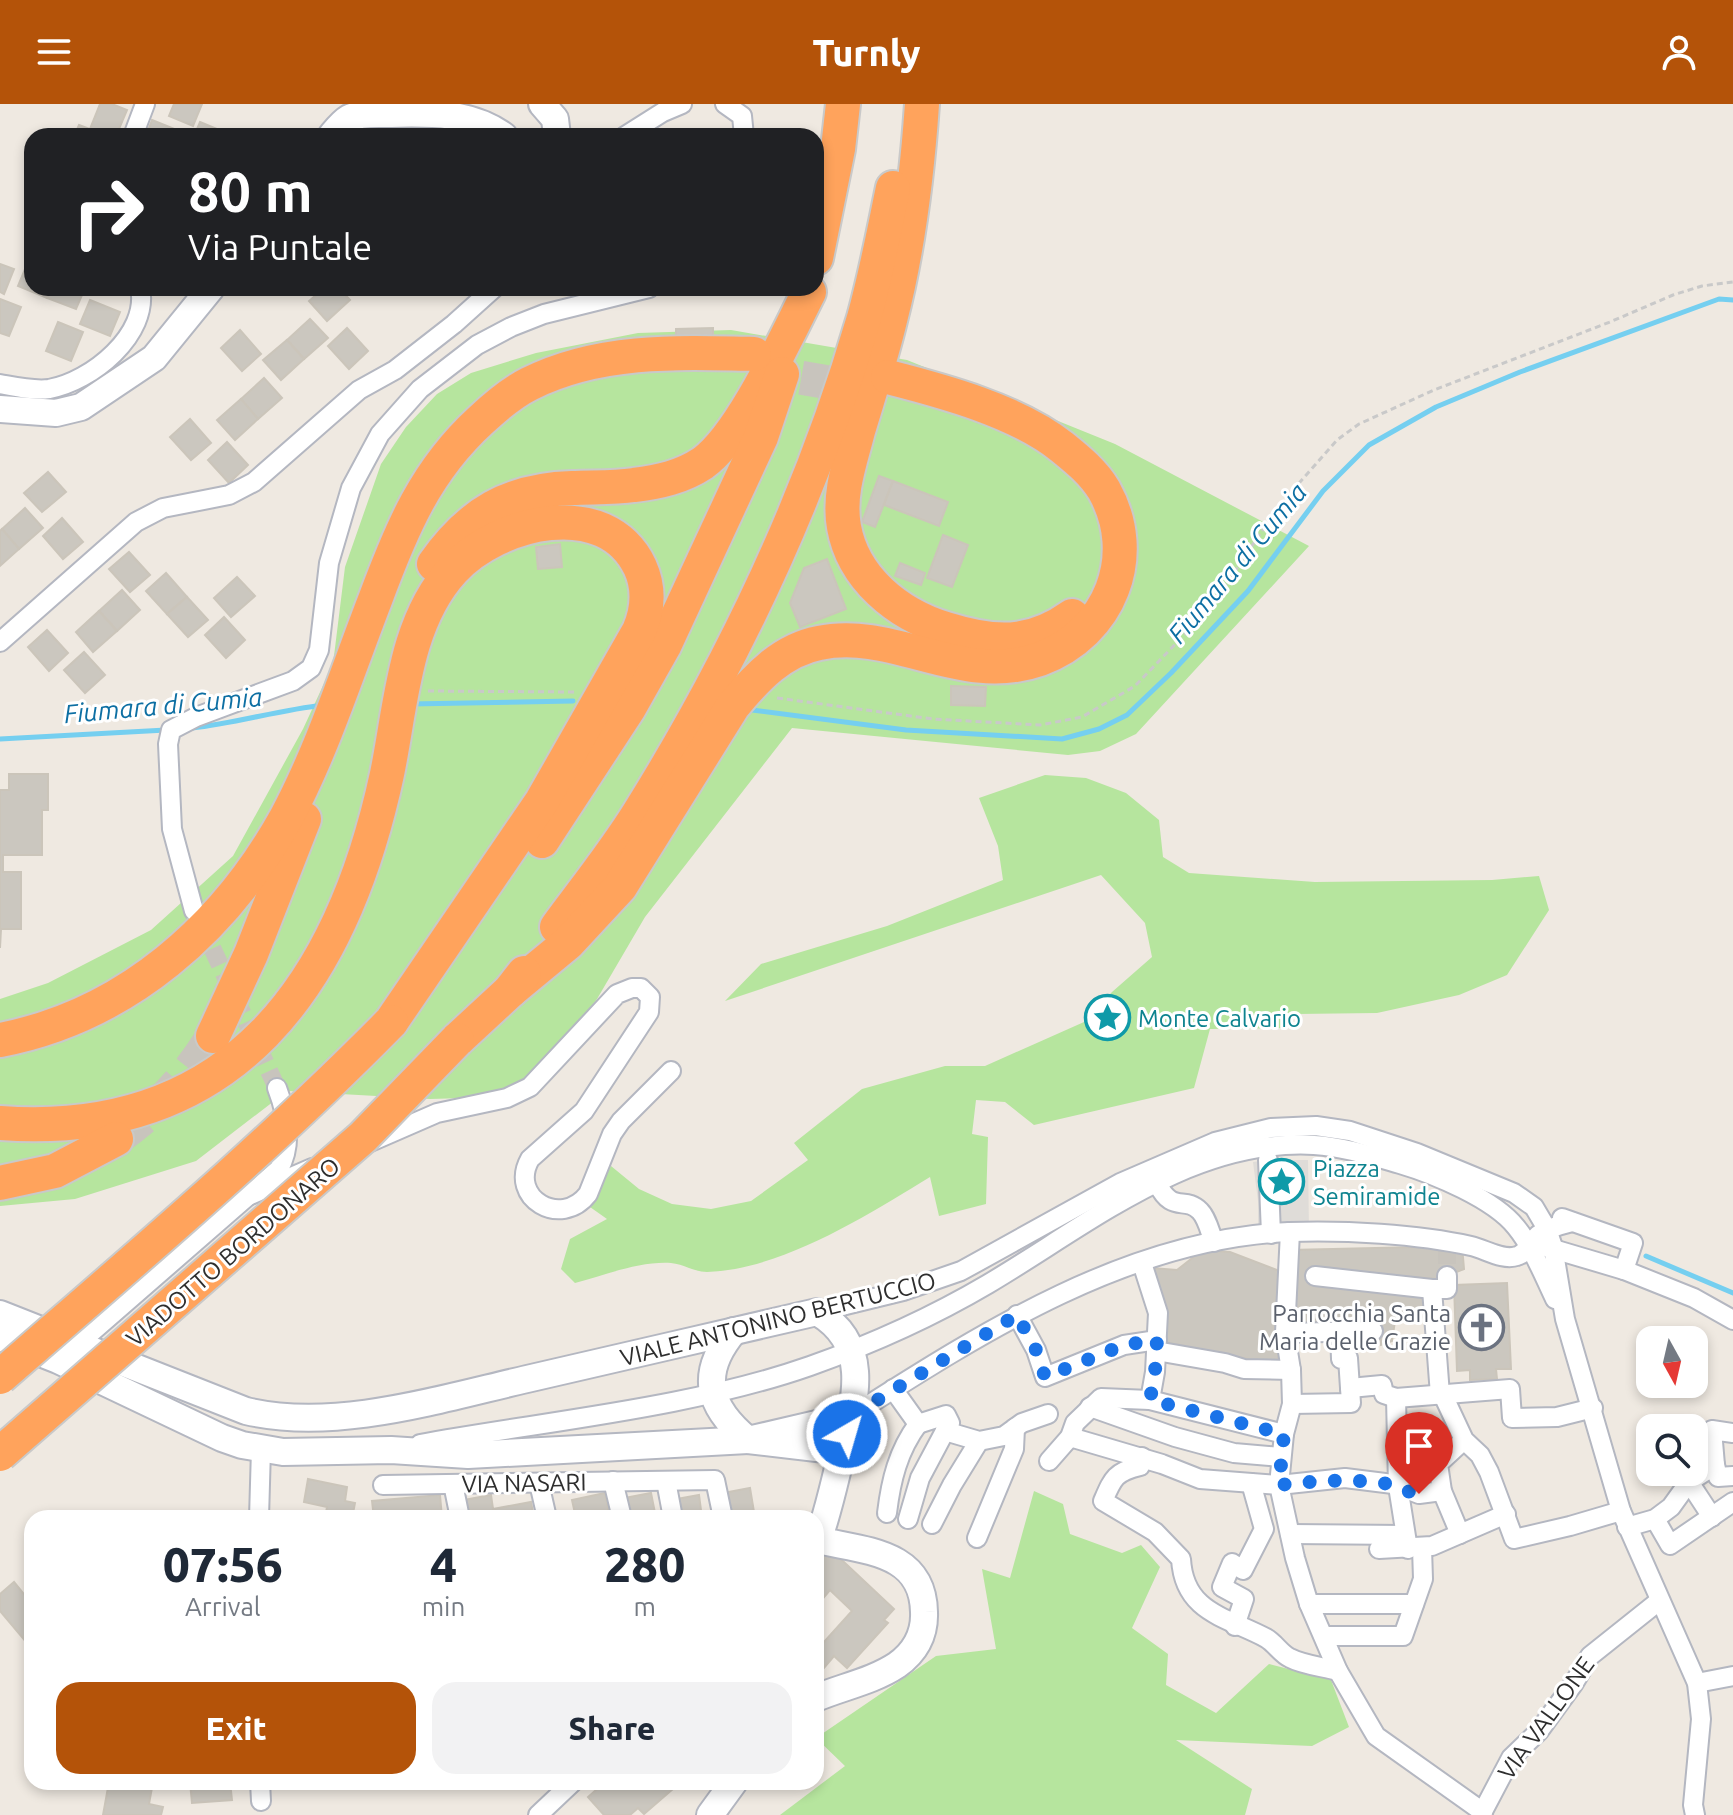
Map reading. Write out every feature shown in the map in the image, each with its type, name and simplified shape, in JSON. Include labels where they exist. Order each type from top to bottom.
[{"type":"highway","points":[[824,218],[838,149],[843,104]]},
{"type":"highway","points":[[510,991],[638,814],[724,664],[774,564],[820,453],[864,316],[898,165],[904,104]]},
{"type":"highway","points":[[510,991],[568,943],[620,887],[733,706],[752,684],[784,657],[817,643],[851,640],[957,664],[984,668],[1015,666],[1064,647],[1085,632],[1099,616],[1117,576],[1118,531],[1114,512],[1103,489],[1087,467],[1054,440],[1000,413],[940,391],[885,384],[993,425],[1050,455],[1076,474],[1103,517],[1105,549],[1101,575],[1083,608],[1069,618],[1034,636],[991,640],[935,626],[906,610],[868,581],[854,560],[841,509],[845,481],[896,291],[917,168],[922,104]]},
{"type":"highway","points":[[0,1110],[58,1110],[127,1100],[196,1072],[228,1051],[248,1032],[301,967],[340,890],[360,834],[403,635],[419,591],[438,558],[462,529],[481,513],[517,497],[569,488],[648,484],[674,479],[704,462],[729,436],[807,296]]},
{"type":"highway","points":[[0,1377],[240,1169],[319,1095],[456,953],[528,862],[629,708],[697,578],[761,437],[808,296]]},
{"type":"highway","points":[[0,1040],[80,1015],[144,980],[195,940],[240,888],[269,847],[298,793],[406,522],[437,467],[503,400],[528,384],[567,368],[618,357],[649,355],[750,361],[619,369],[571,380],[534,396],[510,411],[457,460],[437,488],[407,546],[251,954],[213,1036]]},
{"type":"highway","points":[[0,1123],[61,1124],[150,1107],[214,1076],[257,1042],[311,975],[352,894],[380,806],[416,639],[422,622],[451,571],[477,547],[510,531],[545,523],[569,523],[608,533],[630,552],[644,577],[647,605],[639,631],[536,810],[391,1022]]},
{"type":"highway","name":"VIADOTTO BORDONARO","points":[[0,1454],[353,1146],[510,991]]},
{"type":"highway","points":[[0,1183],[55,1171],[116,1139]]},
{"type":"street","points":[[136,128],[145,104]]},
{"type":"street","points":[[542,104],[555,119],[556,128]]},
{"type":"street","points":[[638,128],[682,104]]},
{"type":"street","points":[[725,104],[742,116],[743,128]]},
{"type":"street","points":[[339,128],[348,118],[403,113],[451,115],[491,128]]},
{"type":"street","points":[[1,405],[35,389],[58,387],[105,360],[125,343],[136,324],[141,296]]},
{"type":"street","points":[[1,405],[56,413],[81,407],[154,358],[204,296]]},
{"type":"street","points":[[0,642],[136,522],[163,508],[229,495],[254,482],[359,390],[395,370],[485,296]]},
{"type":"street","points":[[194,911],[172,829],[168,744],[171,730],[196,717],[293,681],[311,668],[319,650],[325,584],[335,537],[351,488],[380,434],[420,389],[496,334],[544,314],[617,296]]},
{"type":"street","points":[[248,1196],[437,1113],[519,1094],[542,1077],[617,994],[641,988],[650,997],[649,1012],[584,1111],[564,1132],[530,1159],[526,1167],[526,1184],[535,1202],[565,1210],[583,1201],[588,1194],[612,1134],[621,1121],[671,1071]]},
{"type":"street","points":[[68,1353],[279,1169],[285,1158],[287,1131],[277,1088]]},
{"type":"street","name":"VIALE ANTONINO BERTUCCIO","points":[[0,1337],[68,1353],[246,1411],[283,1417],[323,1417],[467,1393],[903,1291],[961,1271],[1120,1183],[1215,1142],[1271,1128],[1316,1126],[1363,1135],[1417,1153],[1514,1193],[1534,1207],[1550,1238]]},
{"type":"street","name":"VIALE ANTONINO BERTUCCIO","points":[[0,1314],[222,1438],[261,1449],[304,1452],[391,1450],[651,1405],[786,1373],[851,1350],[971,1294],[1100,1213],[1157,1183],[1219,1157],[1256,1148],[1295,1145],[1346,1149],[1413,1168],[1486,1203],[1515,1225],[1529,1245],[1565,1319]]},
{"type":"street","points":[[1268,1160],[1271,1234]]},
{"type":"street","points":[[1157,1183],[1170,1202],[1197,1208],[1203,1214],[1214,1242]]},
{"type":"street","points":[[1534,1207],[1633,1243],[1624,1270]]},
{"type":"street","points":[[748,1440],[851,1416],[1017,1315],[1049,1299],[1142,1263],[1214,1242],[1290,1232],[1378,1235],[1490,1251],[1505,1258],[1523,1253],[1529,1245],[1550,1238],[1572,1222]]},
{"type":"street","points":[[1290,1232],[1285,1333],[1292,1404],[1280,1457],[1279,1485],[1309,1604],[1338,1671],[1376,1736],[1482,1814]]},
{"type":"street","points":[[1550,1238],[1694,1298],[1733,1320]]},
{"type":"street","points":[[1550,1238],[1565,1319],[1624,1519],[1697,1683],[1701,1719],[1693,1805],[1695,1815]]},
{"type":"street","points":[[1142,1263],[1158,1313],[1150,1400]]},
{"type":"street","points":[[1315,1276],[1432,1289],[1447,1289],[1447,1276]]},
{"type":"street","points":[[1432,1289],[1441,1395],[1464,1440],[1480,1455],[1514,1539],[1570,1526],[1624,1519],[1655,1519],[1671,1507],[1686,1486]]},
{"type":"street","points":[[817,1312],[831,1319],[840,1330],[851,1350],[856,1376],[851,1416],[824,1516]]},
{"type":"street","points":[[1017,1315],[1036,1350],[1045,1377],[1124,1345],[1156,1346],[1244,1369],[1291,1370]]},
{"type":"street","points":[[734,1331],[715,1358],[712,1392],[727,1419],[748,1440]]},
{"type":"street","points":[[1285,1333],[1373,1331]]},
{"type":"street","points":[[1292,1404],[1351,1403],[1348,1358],[1341,1359],[1340,1333]]},
{"type":"street","points":[[1350,1388],[1382,1385],[1384,1394],[1396,1398],[1510,1389],[1512,1418],[1557,1417],[1593,1408]]},
{"type":"street","points":[[893,1389],[918,1424]]},
{"type":"street","points":[[1049,1461],[1070,1437],[1075,1423],[1101,1398],[1150,1400],[1284,1434]]},
{"type":"street","points":[[1324,1636],[1403,1636],[1423,1579],[1398,1486],[1396,1398]]},
{"type":"street","points":[[1090,1407],[1175,1437],[1234,1453],[1280,1457]]},
{"type":"street","points":[[945,1431],[979,1441],[1004,1436],[1048,1414]]},
{"type":"street","points":[[887,1513],[890,1487],[903,1444],[918,1424],[946,1415],[950,1423],[920,1478],[908,1519]]},
{"type":"street","points":[[977,1538],[1014,1449],[1015,1428]]},
{"type":"street","points":[[1733,1433],[1712,1430],[1722,1473],[1733,1494]]},
{"type":"street","points":[[1070,1437],[1142,1457],[1200,1479],[1279,1485],[1345,1478],[1398,1486],[1410,1493],[1442,1491]]},
{"type":"street","points":[[391,1450],[468,1455],[748,1440],[842,1451]]},
{"type":"street","points":[[1460,1534],[1442,1491],[1438,1464],[1464,1440]]},
{"type":"street","points":[[932,1524],[979,1441]]},
{"type":"street","points":[[259,1510],[261,1449]]},
{"type":"street","points":[[1142,1457],[1140,1466],[1114,1477],[1103,1501],[1155,1532],[1181,1559],[1182,1580],[1205,1609],[1265,1638],[1280,1647],[1288,1658],[1338,1671]]},
{"type":"street","name":"VIA NASARI","points":[[383,1485],[715,1480],[721,1510]]},
{"type":"street","points":[[613,1481],[620,1510]]},
{"type":"street","points":[[666,1481],[671,1510]]},
{"type":"street","points":[[539,1483],[545,1510]]},
{"type":"street","points":[[1235,1626],[1244,1599],[1222,1587],[1232,1563],[1243,1570],[1264,1529],[1251,1483]]},
{"type":"street","points":[[453,1484],[458,1510]]},
{"type":"street","points":[[1692,1486],[1712,1517]]},
{"type":"street","points":[[1655,1519],[1670,1545],[1733,1502]]},
{"type":"street","points":[[1379,1549],[1460,1534],[1506,1514]]},
{"type":"street","points":[[1290,1534],[1412,1544]]},
{"type":"street","points":[[824,1542],[871,1551],[898,1562],[910,1572],[922,1591],[925,1621],[917,1645],[898,1664],[824,1695]]},
{"type":"street","name":"VIA VALLONE","points":[[1482,1814],[1511,1758],[1539,1731],[1590,1656],[1659,1601]]},
{"type":"street","points":[[1309,1604],[1414,1604]]},
{"type":"street","points":[[1697,1683],[1733,1676]]},
{"type":"street","points":[[538,1815],[565,1790]]},
{"type":"street","points":[[710,1815],[728,1790]]},
{"type":"path","points":[[777,698],[933,719],[1040,725],[1082,717],[1135,686],[1175,645],[1213,604],[1278,507],[1337,440],[1359,424],[1434,390],[1673,295],[1702,286],[1733,282]]},
{"type":"path","points":[[427,691],[582,692]]},
{"type":"green space","points":[[731,330],[907,360],[1115,444],[1309,546],[1136,734],[1100,751],[1068,755],[792,728],[645,917],[597,999],[555,1056],[512,1090],[465,1098],[430,1099],[287,1091],[196,1161],[75,1199],[0,1206],[0,999],[48,983],[151,930],[233,856],[303,729],[333,664],[345,567],[381,464],[406,427],[437,394],[471,373],[536,353],[638,333]]},
{"type":"green space","points":[[1045,775],[1086,778],[1126,793],[1159,820],[1163,857],[1189,873],[1315,882],[1492,880],[1539,876],[1549,910],[1507,975],[1459,995],[1377,1013],[1296,1014],[1288,1028],[1210,1029],[1194,1088],[1034,1125],[1005,1102],[976,1100],[972,1134],[988,1137],[986,1204],[939,1216],[930,1177],[823,1238],[764,1262],[707,1272],[671,1263],[647,1264],[575,1283],[561,1269],[570,1239],[607,1219],[590,1207],[611,1166],[639,1189],[672,1204],[711,1209],[751,1201],[808,1160],[794,1143],[862,1089],[945,1066],[985,1066],[1084,1022],[1152,957],[1145,923],[1101,875],[725,1001],[761,964],[887,926],[1003,880],[998,846],[979,798]]},
{"type":"green space","points":[[1034,1491],[1063,1504],[1070,1534],[1122,1553],[1141,1545],[1160,1567],[1132,1628],[1168,1654],[1166,1685],[1216,1713],[1269,1664],[1331,1680],[1349,1727],[1312,1746],[1176,1740],[1252,1789],[1245,1815],[780,1815],[813,1790],[824,1790],[824,1782],[845,1766],[824,1746],[824,1733],[936,1656],[996,1649],[982,1569],[1010,1578]]},
{"type":"shaded area","name":"Piazza Semiramide","points":[[1308,1160],[1309,1232],[1258,1235],[1253,1162]]},
{"type":"building","points":[[100,104],[112,104],[127,110],[119,128],[90,128]]},
{"type":"building","points":[[174,104],[202,104],[193,126],[169,116]]},
{"type":"building","points":[[152,120],[172,128],[149,128]]},
{"type":"building","points":[[200,122],[214,128],[197,128]]},
{"type":"building","points":[[0,264],[14,269],[4,294],[0,292]]},
{"type":"building","points":[[24,272],[24,288],[18,286]]},
{"type":"building","points":[[48,296],[82,296],[76,309]]},
{"type":"building","points":[[315,296],[346,296],[350,300],[327,321],[309,301]]},
{"type":"building","points":[[0,299],[21,307],[9,336],[0,333]]},
{"type":"building","points":[[90,300],[120,312],[110,336],[80,324]]},
{"type":"building","points":[[310,319],[328,338],[304,359],[287,340]]},
{"type":"building","points":[[58,322],[83,332],[71,361],[46,351]]},
{"type":"building","points":[[347,328],[368,351],[349,369],[328,346]]},
{"type":"building","points":[[713,328],[713,348],[676,350],[676,329]]},
{"type":"building","points":[[240,330],[261,354],[242,371],[221,348]]},
{"type":"building","points":[[287,340],[304,359],[281,380],[263,360]]},
{"type":"building","points":[[264,378],[282,398],[258,419],[241,399]]},
{"type":"building","points":[[241,399],[258,419],[235,440],[217,420]]},
{"type":"building","points":[[190,419],[211,443],[191,460],[170,437]]},
{"type":"building","points":[[227,442],[248,465],[229,483],[208,460]]},
{"type":"building","points":[[48,472],[66,492],[42,512],[24,493]]},
{"type":"building","points":[[879,476],[893,481],[875,527],[862,522]]},
{"type":"building","points":[[893,481],[948,502],[939,526],[884,505]]},
{"type":"building","points":[[25,508],[43,528],[19,549],[2,529]]},
{"type":"building","points":[[62,518],[83,542],[63,559],[43,536]]},
{"type":"building","points":[[2,529],[19,549],[0,566],[0,531]]},
{"type":"building","points":[[943,535],[968,545],[952,587],[927,578]]},
{"type":"building","points":[[560,544],[562,567],[538,569],[536,547]]},
{"type":"building","points":[[129,552],[150,575],[130,592],[109,569]]},
{"type":"building","points":[[827,559],[846,609],[800,627],[790,603],[804,568]]},
{"type":"building","points":[[900,563],[925,573],[921,585],[895,576]]},
{"type":"building","points":[[166,573],[187,597],[167,614],[146,591]]},
{"type":"building","points":[[237,577],[255,596],[231,617],[214,598]]},
{"type":"building","points":[[122,590],[140,610],[117,631],[99,611]]},
{"type":"building","points":[[187,597],[208,620],[188,637],[167,614]]},
{"type":"building","points":[[99,611],[117,631],[93,652],[76,632]]},
{"type":"building","points":[[224,617],[245,640],[226,658],[205,635]]},
{"type":"building","points":[[47,630],[68,653],[49,671],[28,647]]},
{"type":"building","points":[[84,652],[105,675],[85,693],[64,670]]},
{"type":"building","points":[[951,686],[986,687],[985,706],[951,705]]},
{"type":"building","points":[[9,774],[48,774],[48,810],[42,810],[42,855],[3,855],[3,872],[21,872],[21,929],[1,929],[0,948],[0,790],[9,790]]},
{"type":"building","points":[[1462,1246],[1464,1269],[1439,1279],[1325,1271],[1430,1290],[1430,1307],[1418,1323],[1395,1321],[1392,1341],[1381,1345],[1377,1322],[1287,1332],[1290,1250]]},
{"type":"building","points":[[1200,1252],[1230,1252],[1282,1272],[1278,1365],[1165,1342],[1153,1268],[1177,1270]]},
{"type":"building","name":"Parrocchia Santa Maria delle Grazie","points":[[1507,1283],[1511,1369],[1496,1369],[1497,1379],[1470,1380],[1470,1370],[1457,1371],[1454,1285]]},
{"type":"building","points":[[308,1479],[347,1487],[345,1501],[355,1503],[354,1510],[326,1510],[327,1507],[304,1502]]},
{"type":"building","points":[[750,1488],[754,1510],[726,1510],[723,1493]]},
{"type":"building","points":[[605,1493],[608,1510],[574,1510],[572,1500]]},
{"type":"building","points":[[651,1493],[654,1510],[616,1510],[614,1500]]},
{"type":"building","points":[[440,1495],[441,1510],[373,1510],[372,1501]]},
{"type":"building","points":[[491,1495],[493,1509],[531,1502],[532,1510],[454,1510],[453,1502]]},
{"type":"building","points":[[699,1495],[701,1510],[673,1510],[671,1500]]},
{"type":"building","points":[[829,1548],[894,1609],[884,1620],[888,1623],[847,1668],[834,1656],[824,1668],[824,1642],[852,1611],[830,1590],[824,1597],[824,1554]]},
{"type":"building","points":[[14,1582],[24,1594],[24,1640],[0,1611],[0,1594]]},
{"type":"building","points":[[108,1790],[152,1790],[149,1804],[163,1807],[161,1815],[103,1815]]},
{"type":"building","points":[[191,1790],[231,1790],[232,1800],[192,1803]]},
{"type":"building","points":[[596,1790],[672,1790],[644,1814],[638,1808],[630,1815],[604,1815],[588,1797]]},
{"type":"waterway","name":"Fiumara di Cumia","points":[[752,710],[906,730],[1062,739],[1099,729],[1127,715],[1171,673],[1248,591],[1323,491],[1369,445],[1436,407],[1520,372],[1719,299],[1733,300]]},
{"type":"waterway","name":"Fiumara di Cumia","points":[[410,704],[573,701]]},
{"type":"waterway","name":"Fiumara di Cumia","points":[[192,728],[324,705]]},
{"type":"waterway","name":"Fiumara di Cumia","points":[[0,739],[166,730]]},
{"type":"waterway","points":[[1646,1256],[1733,1293]]},
{"type":"tunnel","points":[[751,369],[873,390]]},
{"type":"tunnel","points":[[201,924],[277,1088]]},
{"type":"tunnel","points":[[116,1139],[145,1117],[170,1092],[193,1066],[213,1036]]},
{"type":"tunnel","points":[[1447,1246],[1447,1276]]},
{"type":"place","name":"Monte Calvario","points":[[1107,1018]]},
{"type":"place","name":"Piazza Semiramide","points":[[1282,1182]]},
{"type":"place","name":"Parrocchia Santa Maria delle Grazie","points":[[1482,1327]]},
{"type":"route","points":[[847,1434],[851,1416],[1017,1315],[1036,1350],[1045,1377],[1124,1345],[1157,1340],[1150,1400],[1284,1434],[1279,1485],[1345,1478],[1393,1484],[1419,1494]]}]
